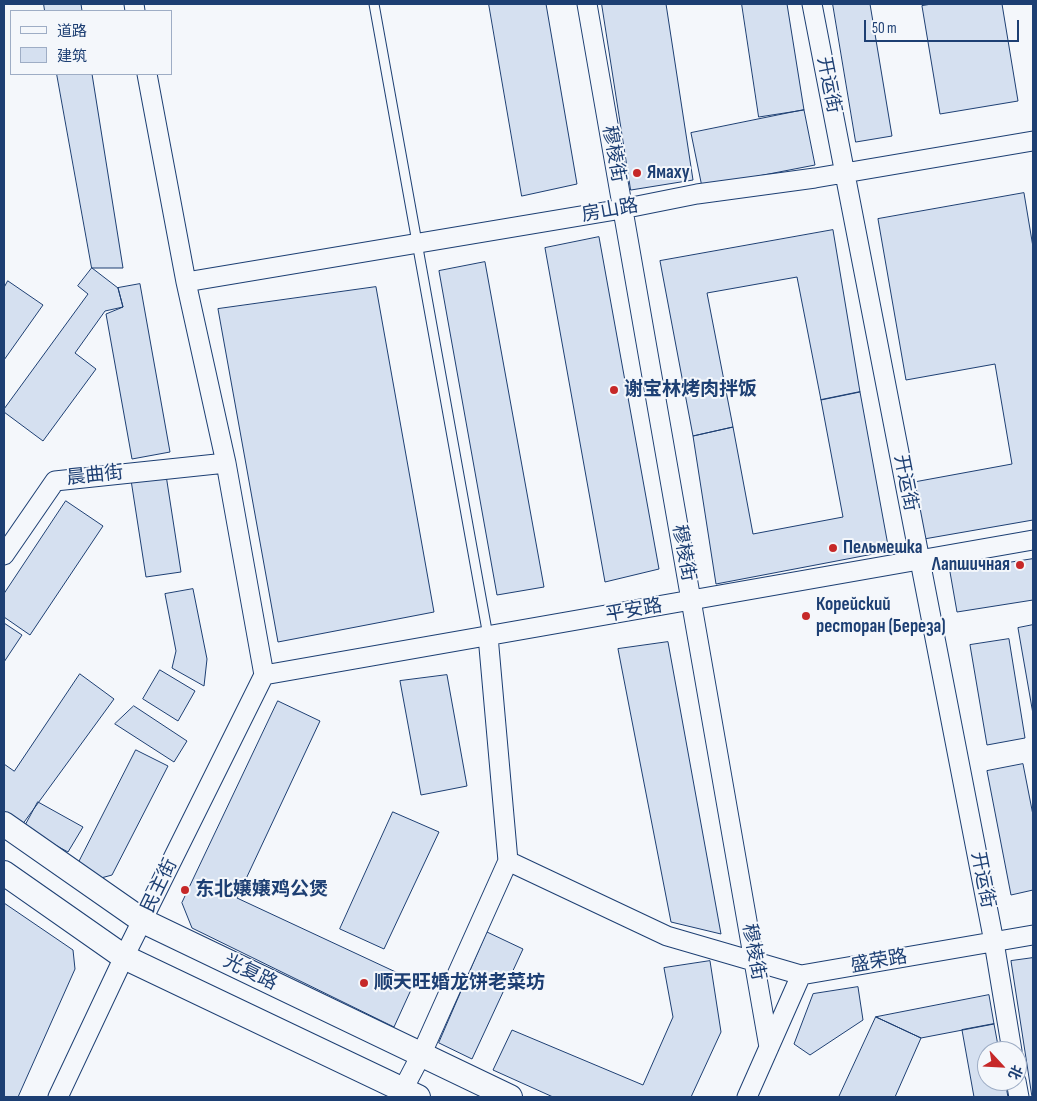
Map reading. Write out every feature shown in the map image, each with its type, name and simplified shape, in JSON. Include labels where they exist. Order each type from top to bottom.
[{"type":"street","name":"穆棱街","points":[[587,4],[770,1047]]},
{"type":"street","name":"开运街","points":[[812,4],[994,942],[1010,1041]]},
{"type":"street","points":[[147,75],[186,282],[226,463],[264,675]]},
{"type":"street","name":"房山路","points":[[186,282],[622,209],[697,194],[845,173],[1033,142]]},
{"type":"street","name":"晨曲街","points":[[4,555],[55,481],[226,463]]},
{"type":"street","name":"平安路","points":[[264,675],[1033,540]]},
{"type":"street","points":[[407,1095],[421,1055],[508,860],[488,636]]},
{"type":"street","name":"民主街","points":[[58,1097],[124,957],[264,675]]},
{"type":"street","name":"光复路","points":[[4,824],[142,921],[510,1097]]},
{"type":"street","points":[[508,860],[668,936],[754,963],[801,975],[747,1097]]},
{"type":"street","name":"光复路","points":[[4,872],[124,957],[407,1095]]},
{"type":"street","name":"盛荣路","points":[[801,975],[1033,934]]},
{"type":"lane","points":[[374,4],[488,636]]},
{"type":"building","points":[[44,4],[81,4],[82,10],[45,10]]},
{"type":"building","points":[[489,4],[546,4],[577,184],[522,196]]},
{"type":"building","points":[[602,4],[666,4],[693,180],[631,190]]},
{"type":"building","points":[[742,4],[787,4],[804,110],[759,117]]},
{"type":"building","points":[[833,4],[870,4],[892,136],[856,142]]},
{"type":"building","points":[[932,4],[1002,4],[1018,101],[940,114],[922,6]]},
{"type":"building","points":[[57,75],[92,75],[123,268],[92,268]]},
{"type":"building","points":[[804,110],[815,165],[702,187],[691,133]]},
{"type":"building","points":[[1024,193],[1033,247],[1033,520],[924,539],[914,482],[1012,464],[995,364],[906,380],[878,219]]},
{"type":"building","points":[[833,230],[860,392],[821,400],[797,277],[707,293],[733,427],[693,436],[660,261]]},
{"type":"building","points":[[599,237],[659,569],[605,582],[545,248]]},
{"type":"building","points":[[485,262],[544,587],[497,595],[439,271]]},
{"type":"building","points":[[92,268],[118,288],[123,307],[105,311],[75,353],[96,369],[43,441],[4,412],[4,409],[88,294],[78,286]]},
{"type":"building","points":[[8,281],[43,305],[4,360],[4,288]]},
{"type":"building","points":[[140,284],[170,452],[132,459],[106,314],[123,307],[118,288]]},
{"type":"building","points":[[376,287],[434,612],[278,642],[218,309]]},
{"type":"building","points":[[860,392],[889,551],[716,584],[693,436],[733,427],[753,534],[843,517],[821,400]]},
{"type":"building","points":[[166,475],[181,572],[146,577],[131,480]]},
{"type":"building","points":[[66,501],[103,526],[30,635],[4,617],[4,594]]},
{"type":"building","points":[[1033,559],[1033,600],[957,612],[950,572]]},
{"type":"building","points":[[193,589],[207,659],[204,686],[172,668],[176,651],[165,594]]},
{"type":"building","points":[[4,623],[22,635],[4,662]]},
{"type":"building","points":[[1033,625],[1033,714],[1018,628]]},
{"type":"building","points":[[1009,639],[1025,738],[987,745],[970,645]]},
{"type":"building","points":[[668,642],[721,934],[671,922],[618,649]]},
{"type":"building","points":[[160,670],[195,691],[178,721],[143,699]]},
{"type":"building","points":[[80,674],[114,699],[22,825],[4,812],[4,764],[14,771]]},
{"type":"building","points":[[447,675],[467,786],[421,795],[400,681]]},
{"type":"building","points":[[278,701],[320,721],[237,898],[415,981],[394,1027],[192,928],[182,903]]},
{"type":"building","points":[[134,706],[187,741],[174,762],[115,724]]},
{"type":"building","points":[[136,750],[168,766],[112,875],[101,878],[77,866]]},
{"type":"building","points":[[1023,764],[1033,815],[1033,890],[1011,895],[987,771]]},
{"type":"building","points":[[38,802],[83,827],[68,852],[24,828]]},
{"type":"building","points":[[393,812],[439,832],[384,949],[340,929]]},
{"type":"building","points":[[4,903],[73,950],[75,969],[18,1097],[4,1097]]},
{"type":"building","points":[[487,932],[523,949],[472,1059],[439,1043]]},
{"type":"building","points":[[1033,958],[1033,1097],[1027,1065],[1027,1041],[1023,1041],[1011,961]]},
{"type":"building","points":[[710,961],[721,1032],[691,1097],[553,1097],[493,1070],[512,1030],[643,1085],[673,1017],[664,968]]},
{"type":"building","points":[[858,987],[863,1020],[810,1055],[794,1044],[813,994]]},
{"type":"building","points":[[989,995],[994,1024],[921,1038],[876,1017]]},
{"type":"building","points":[[876,1017],[921,1038],[895,1097],[839,1097]]},
{"type":"building","points":[[994,1024],[997,1041],[977,1041],[977,1091],[1007,1091],[1008,1097],[974,1097],[962,1030]]},
{"type":"place","name":"Ямаху","points":[[637,173]]},
{"type":"place","name":"谢宝林烤肉拌饭","points":[[614,390]]},
{"type":"place","name":"Пельмешка","points":[[833,548]]},
{"type":"place","name":"Лапшичная","points":[[1020,565]]},
{"type":"place","name":"Корейский ресторан (Береза)","points":[[806,616]]},
{"type":"place","name":"东北嬢嬢鸡公煲","points":[[185,890]]},
{"type":"place","name":"顺天旺婚龙饼老菜坊","points":[[364,983]]}]
